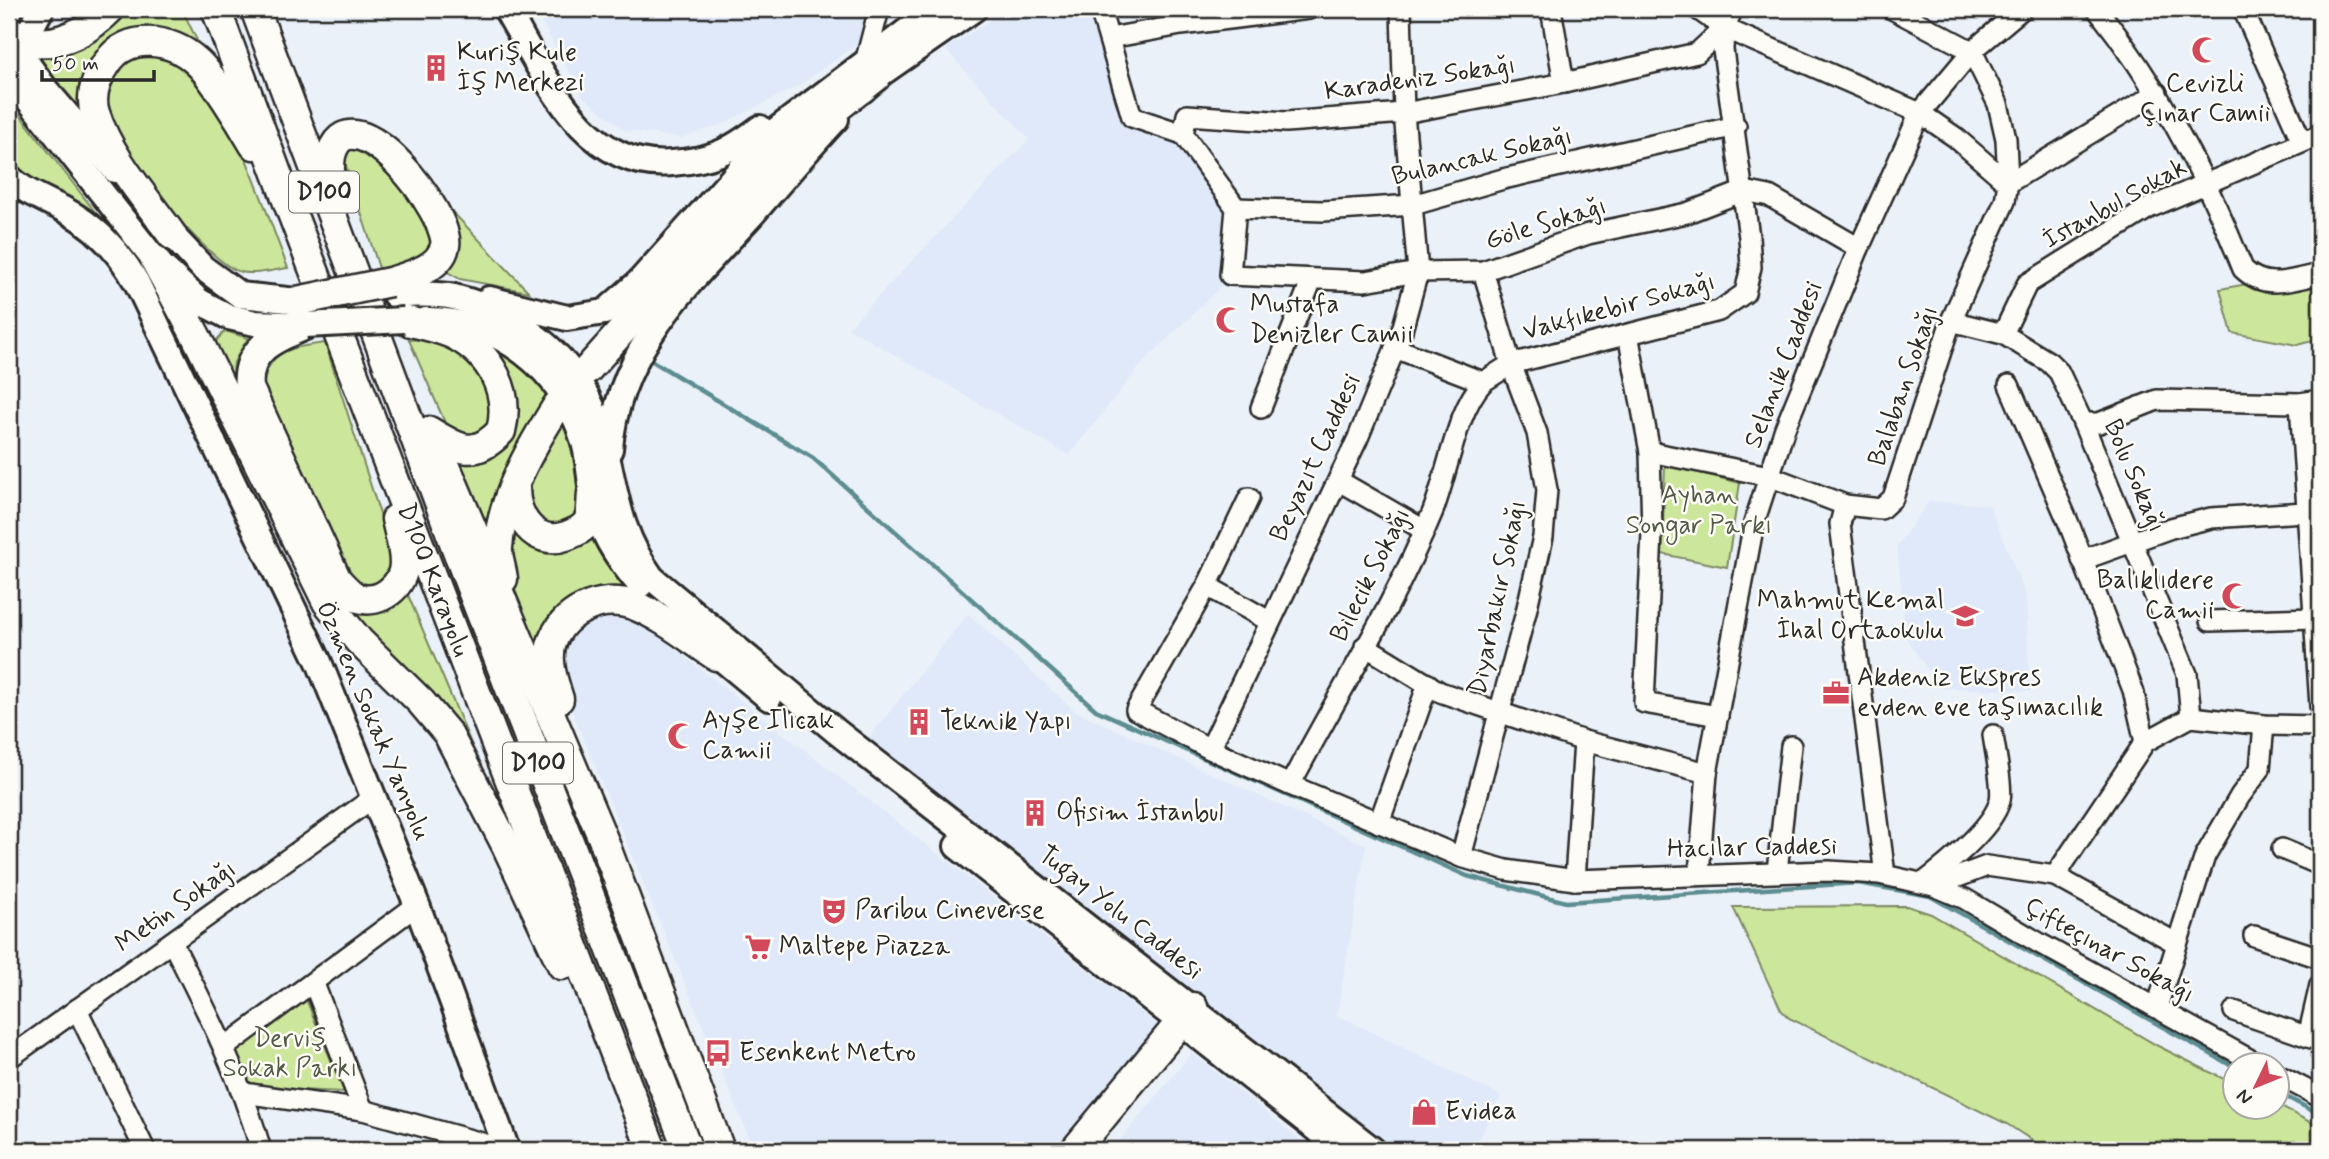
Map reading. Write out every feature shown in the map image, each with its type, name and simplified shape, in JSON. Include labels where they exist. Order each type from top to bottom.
[{"type":"highway","points":[[22,26],[27,41],[57,41],[94,25],[110,9]]},
{"type":"highway","name":"D100 Karayolu","points":[[216,9],[652,1150]]},
{"type":"highway","name":"D100 Karayolu","points":[[255,9],[470,585],[688,1150]]},
{"type":"highway","points":[[172,235],[111,148],[94,110],[95,80],[101,71],[114,53],[141,41],[161,42],[196,61],[249,136],[285,195]]},
{"type":"highway","points":[[587,369],[788,148],[871,68]]},
{"type":"highway","points":[[330,208],[332,154],[339,141],[352,135],[371,138],[388,152],[418,188],[446,229],[445,247],[435,263],[396,299],[302,313],[256,355],[247,371],[249,388],[337,580],[355,597],[372,600],[386,595],[397,584],[404,564],[383,447]]},
{"type":"highway","points":[[155,260],[196,336],[327,602],[359,641],[421,702],[448,734],[506,845],[564,969],[626,1084]]},
{"type":"highway","points":[[396,299],[475,349],[495,371],[502,395],[504,419],[501,431],[481,448],[470,450],[453,445],[429,431]]},
{"type":"highway","points":[[393,375],[429,431],[537,680],[603,839],[720,1150]]},
{"type":"highway","points":[[537,680],[505,586],[498,548],[515,486],[534,443],[556,406]]},
{"type":"highway","points":[[515,486],[515,505],[524,522],[540,537],[554,540],[576,533],[589,520],[602,487]]},
{"type":"highway","points":[[603,839],[551,673],[551,647],[560,626],[581,609],[604,601],[632,605],[716,656]]},
{"type":"highway","points":[[1075,1150],[1192,1020]]},
{"type":"highway","points":[[1097,1150],[1192,1020]]},
{"type":"main road","points":[[506,9],[567,110],[584,130],[622,157],[664,164],[690,162],[728,152],[974,9]]},
{"type":"main road","points":[[602,487],[613,417],[624,381],[642,343],[677,296],[871,68],[936,9]]},
{"type":"main road","points":[[22,26],[46,90],[203,268],[240,295],[302,313]]},
{"type":"main road","points":[[11,80],[155,260],[199,301],[229,317],[255,323],[302,313],[453,290],[567,318],[605,312],[639,282],[775,131],[871,68]]},
{"type":"main road","name":"Özmen Sokak Yanyolu","points":[[9,177],[26,190],[82,219],[107,241],[127,265],[158,325],[319,662],[417,905],[507,1150]]},
{"type":"main road","points":[[396,299],[452,320],[482,327],[509,342],[537,365],[556,383],[578,424],[591,475],[602,487]]},
{"type":"main road","name":"Tugay Yolu Caddesi","points":[[602,487],[601,524],[624,566],[644,591],[716,656],[1192,1020],[1373,1150]]},
{"type":"main road","name":"Tugay Yolu Caddesi","points":[[602,487],[638,558],[652,578],[1192,1020],[1343,1150]]},
{"type":"street","points":[[871,68],[879,9]]},
{"type":"street","points":[[1100,9],[1132,117],[1184,134],[1236,208]]},
{"type":"street","points":[[1110,38],[1179,17],[1309,9]]},
{"type":"street","name":"Beyazıt Caddesi","points":[[1210,749],[1269,621],[1339,481],[1395,348],[1418,272],[1404,113],[1401,9]]},
{"type":"street","points":[[1551,9],[1564,83]]},
{"type":"street","points":[[1697,9],[1724,28],[1920,113],[1955,137],[2008,183],[2157,93]]},
{"type":"street","name":"Vakfıkebir Sokağı","points":[[1483,382],[1489,375],[1511,364],[1719,311],[1745,293],[1751,267],[1736,126],[1724,62],[1724,28],[1734,9]]},
{"type":"street","points":[[1892,9],[1972,51]]},
{"type":"street","name":"Selanik Caddesi","points":[[1699,874],[1707,773],[1754,523],[1785,428],[1858,248],[1920,113],[1972,51],[2022,9]]},
{"type":"street","points":[[2097,9],[2144,70],[2157,93],[2204,183],[2243,269],[2250,276],[2270,284],[2320,274]]},
{"type":"street","points":[[2243,9],[2311,138]]},
{"type":"street","name":"Karadeniz Sokağı","points":[[1184,134],[1187,115],[1286,122],[1404,113],[1564,83],[1697,53],[1724,28]]},
{"type":"street","name":"Balaban Sokağı","points":[[1650,452],[1769,476],[1846,505],[1881,509],[1893,498],[1951,321],[2005,201],[2008,183],[2006,139],[1998,104],[1972,51]]},
{"type":"street","name":"Bulancak Sokağı","points":[[1236,208],[1324,211],[1413,205],[1503,179],[1736,126]]},
{"type":"street","name":"İstanbul Sokak","points":[[2003,334],[2027,284],[2149,208],[2311,138]]},
{"type":"street","points":[[1744,191],[1769,196],[1858,248]]},
{"type":"street","name":"Göle Sokağı","points":[[1236,208],[1230,275],[1365,281],[1418,272],[1483,271],[1588,234],[1687,213],[1744,191]]},
{"type":"street","name":"Diyarbakır Sokağı","points":[[1461,857],[1501,712],[1543,537],[1547,490],[1537,432],[1511,364],[1483,271]]},
{"type":"street","points":[[1261,408],[1312,279]]},
{"type":"street","name":"Bolu Sokağı","points":[[1951,321],[2003,334],[2049,362],[2059,372],[2084,422],[2188,674],[2191,717]]},
{"type":"street","points":[[1628,334],[1650,452],[1652,533],[1644,703],[1718,716]]},
{"type":"street","points":[[1395,348],[1483,382]]},
{"type":"street","name":"Bilecik Sokağı","points":[[1290,785],[1394,596],[1424,530],[1476,389],[1483,382]]},
{"type":"street","points":[[2009,384],[2133,690],[2145,742]]},
{"type":"street","points":[[2084,422],[2099,423],[2157,401],[2300,403],[2320,400]]},
{"type":"street","points":[[2300,403],[2314,511],[2315,618],[2320,706]]},
{"type":"street","points":[[1339,481],[1424,530]]},
{"type":"street","points":[[1249,498],[1207,586],[1269,621]]},
{"type":"street","points":[[1846,505],[1840,524],[1885,875]]},
{"type":"street","points":[[2082,560],[2211,518],[2314,511]]},
{"type":"street","name":"Hacılar Caddesi","points":[[1207,586],[1136,710],[1210,749],[1379,823],[1461,857],[1506,870],[1575,880],[1777,871],[1885,875],[1928,885]]},
{"type":"street","points":[[2210,621],[2315,618]]},
{"type":"street","points":[[1365,646],[1440,692],[1584,741],[1707,773]]},
{"type":"street","points":[[1379,823],[1428,684]]},
{"type":"street","points":[[2055,876],[2145,742],[2191,717],[2264,725],[2320,726]]},
{"type":"street","points":[[2157,1007],[2205,856],[2240,796],[2260,769],[2264,725]]},
{"type":"street","points":[[1928,885],[1980,831],[2000,800],[1993,735]]},
{"type":"street","points":[[1575,880],[1584,741]]},
{"type":"street","points":[[1777,871],[1791,746]]},
{"type":"street","name":"Metin Sokağı","points":[[9,1058],[373,798]]},
{"type":"street","points":[[2282,849],[2320,864]]},
{"type":"street","points":[[1928,885],[1987,866],[2055,876],[2176,943]]},
{"type":"street","name":"Çifteçınar Sokağı","points":[[1928,885],[1965,899],[2232,1050]]},
{"type":"street","points":[[225,1047],[314,984],[417,905]]},
{"type":"street","points":[[2254,936],[2320,958]]},
{"type":"street","points":[[172,942],[225,1047],[244,1093],[261,1150]]},
{"type":"street","points":[[314,984],[363,1110]]},
{"type":"street","points":[[2234,1011],[2314,1039],[2320,985]]},
{"type":"street","points":[[77,1009],[132,1116],[145,1150]]},
{"type":"street","points":[[2290,1081],[2320,1097]]},
{"type":"street","points":[[244,1093],[363,1110],[507,1150]]},
{"type":"shaded area","points":[[534,9],[907,9],[798,86],[723,124],[681,138],[624,130],[583,96]]},
{"type":"shaded area","points":[[1008,9],[1104,9],[1137,117],[1188,133],[1240,206],[1235,272],[1141,365],[1069,455],[848,328],[1029,139],[945,49]]},
{"type":"shaded area","name":"Mahmut Kemal İhal Ortaokulu","points":[[1929,501],[1989,505],[2026,595],[2030,691],[1940,688],[1906,638],[1897,546]]},
{"type":"shaded area","points":[[599,609],[635,618],[1169,1034],[1069,1150],[754,1150],[558,677],[567,632]]},
{"type":"shaded area","points":[[968,614],[1075,711],[1366,845],[1337,1015],[1501,1096],[1473,1150],[1387,1150],[862,746]]},
{"type":"shaded area","points":[[1192,1053],[1313,1150],[1112,1150]]},
{"type":"green space","points":[[119,9],[182,9],[202,51],[186,38],[169,31],[150,28],[132,30],[115,37],[100,48],[88,63],[80,81],[78,97],[83,125],[33,56]]},
{"type":"green space","points":[[145,52],[176,61],[197,78],[215,101],[244,155],[288,268],[247,273],[235,270],[222,261],[189,231],[128,156],[109,118],[105,101],[106,84],[116,68]]},
{"type":"green space","points":[[9,101],[114,236],[40,189],[16,167],[10,156],[8,143]]},
{"type":"green space","points":[[355,147],[376,155],[424,220],[432,238],[429,249],[408,269],[379,268],[343,157],[349,149]]},
{"type":"green space","points":[[443,202],[529,292],[460,279],[444,270],[455,254],[456,237]]},
{"type":"green space","points":[[2320,283],[2320,339],[2297,345],[2232,333],[2220,289],[2247,284],[2265,293]]},
{"type":"green space","points":[[225,331],[248,338],[234,362],[232,381],[214,343]]},
{"type":"green space","points":[[425,339],[454,352],[479,373],[490,396],[489,431],[466,438],[446,425],[409,340]]},
{"type":"green space","points":[[325,343],[396,564],[391,577],[368,590],[349,579],[263,396],[267,369],[280,354],[299,347]]},
{"type":"green space","points":[[490,345],[516,361],[549,392],[511,459],[493,554],[459,460],[500,447]]},
{"type":"green space","points":[[563,416],[572,440],[585,505],[568,528],[532,522],[524,481]]},
{"type":"green space","name":"Ayhan Songar Parkı","points":[[1665,464],[1740,483],[1727,567],[1662,554]]},
{"type":"green space","points":[[511,514],[519,530],[594,529],[640,598],[602,593],[543,644],[532,648],[509,582]]},
{"type":"green space","points":[[408,595],[498,807],[345,604],[396,604]]},
{"type":"green space","points":[[1907,906],[1931,914],[2158,1046],[2220,1077],[2220,1120],[2290,1120],[2290,1112],[2320,1127],[2320,1150],[2047,1150],[2007,1124],[1789,1018],[1781,1010],[1733,907]]},
{"type":"green space","name":"Derviş Sokak Parkı","points":[[306,999],[344,1092],[252,1088],[233,1053]]},
{"type":"waterway","points":[[649,359],[813,458],[1096,710],[1467,876],[1566,902],[1858,883],[1930,896],[2220,1059]]},
{"type":"waterway","points":[[2290,1099],[2320,1115]]},
{"type":"place","name":"Cevizli Çınar Camii","points":[[2205,50]]},
{"type":"place","name":"Kuriş Kule İş Merkezi","points":[[436,68]]},
{"type":"place","name":"Mustafa Denizler Camii","points":[[1229,320]]},
{"type":"place","name":"Balıklıdere Camii","points":[[2235,596]]},
{"type":"place","name":"Mahmut Kemal İhal Ortaokulu","points":[[1965,616]]},
{"type":"place","name":"Akdeniz Ekspres evden eve taşımacılık","points":[[1836,693]]},
{"type":"place","name":"Teknik Yapı","points":[[919,722]]},
{"type":"place","name":"Ayşe Ilıcak Camii","points":[[681,736]]},
{"type":"place","name":"Ofisim İstanbul","points":[[1035,813]]},
{"type":"place","name":"Paribu Cineverse","points":[[834,911]]},
{"type":"place","name":"Maltepe Piazza","points":[[758,947]]},
{"type":"place","name":"Esenkent Metro","points":[[718,1053]]},
{"type":"place","name":"Evidea","points":[[1424,1112]]}]
